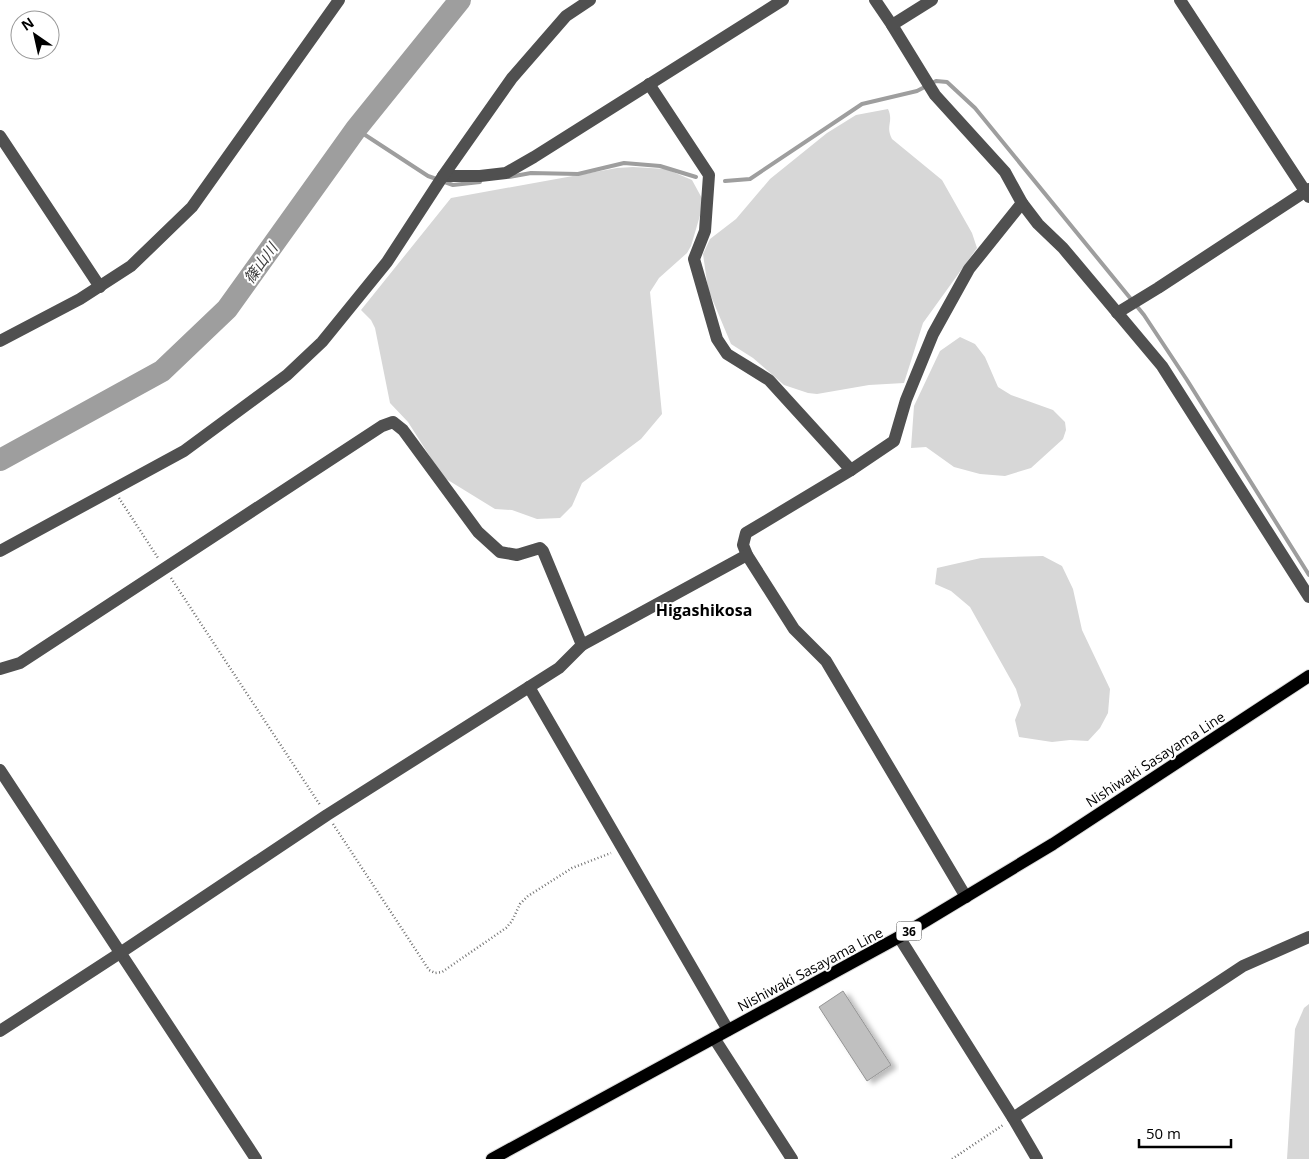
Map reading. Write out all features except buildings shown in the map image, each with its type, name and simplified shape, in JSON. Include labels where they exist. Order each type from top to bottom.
[{"type":"main road","name":"Nishiwaki Sasayama Line","points":[[492,1159],[899,937],[1053,844],[1309,676]]},
{"type":"street","points":[[0,341],[100,287],[131,266],[192,207],[339,0]]},
{"type":"street","points":[[0,552],[184,452],[287,375],[322,342],[388,262],[443,176],[512,78],[566,16],[590,0]]},
{"type":"street","points":[[443,176],[480,176],[506,173],[783,0]]},
{"type":"street","points":[[875,0],[935,95],[1005,172],[1022,203],[1038,224],[1063,248],[1162,366],[1309,597]]},
{"type":"street","points":[[892,25],[932,0]]},
{"type":"street","points":[[1118,313],[1308,192],[1180,0]]},
{"type":"street","points":[[649,84],[709,175],[705,231],[694,259],[716,339],[727,354],[769,380],[851,470]]},
{"type":"street","points":[[0,136],[100,287]]},
{"type":"street","points":[[966,896],[826,661],[794,629],[746,555],[743,544],[746,533],[851,470],[894,441],[906,400],[933,334],[969,268],[1022,203]]},
{"type":"street","points":[[0,669],[20,663],[382,426],[393,422],[403,430],[478,532],[500,552],[517,555],[540,548],[543,551],[582,645]]},
{"type":"street","points":[[0,1031],[327,815],[559,668],[582,645],[746,555]]},
{"type":"street","points":[[529,687],[728,1030]]},
{"type":"street","points":[[0,770],[256,1159]]},
{"type":"street","points":[[899,937],[1037,1159]]},
{"type":"street","points":[[1013,1118],[1243,966],[1309,937]]},
{"type":"street","points":[[714,1038],[792,1159]]},
{"type":"path","points":[[114,490],[429,970],[435,973],[442,972],[506,928],[512,921],[520,904],[528,896],[572,868],[622,849]]},
{"type":"path","points":[[952,1159],[1013,1118]]},
{"type":"shaded area","points":[[888,109],[890,113],[889,131],[892,139],[942,180],[972,233],[977,248],[923,323],[904,383],[869,385],[817,394],[808,393],[784,385],[753,358],[731,344],[708,289],[703,254],[710,239],[736,219],[770,179],[827,133],[856,115]]},
{"type":"shaded area","points":[[617,168],[666,169],[692,180],[704,202],[691,246],[687,253],[659,278],[650,292],[662,414],[641,439],[582,483],[572,506],[560,518],[537,519],[512,510],[495,509],[443,477],[408,422],[390,403],[375,328],[371,320],[361,310],[451,198]]},
{"type":"shaded area","points":[[960,337],[975,344],[985,357],[998,387],[1011,395],[1053,410],[1065,422],[1066,430],[1063,439],[1031,468],[1005,476],[980,474],[954,467],[926,447],[911,448],[914,406],[940,351]]},
{"type":"shaded area","points":[[1043,556],[1062,566],[1073,589],[1082,630],[1110,689],[1108,713],[1100,728],[1088,741],[1052,742],[1019,737],[1015,720],[1021,705],[1016,689],[970,607],[951,591],[935,584],[937,568],[981,558]]},
{"type":"shaded area","points":[[1309,1004],[1309,1159],[1287,1159],[1295,1029],[1304,1008]]},
{"type":"waterway","name":"篠山川","points":[[0,460],[162,371],[227,309],[356,129],[460,0]]},
{"type":"waterway","points":[[725,181],[750,179],[862,104],[917,91],[936,81],[947,82],[975,108],[1144,315],[1309,575]]},
{"type":"waterway","points":[[356,129],[428,176],[453,185],[480,182]]},
{"type":"waterway","points":[[509,177],[531,173],[578,174],[624,163],[660,166],[696,177]]},
{"type":"district","name":"Higashikosa","points":[[704,610]]}]
